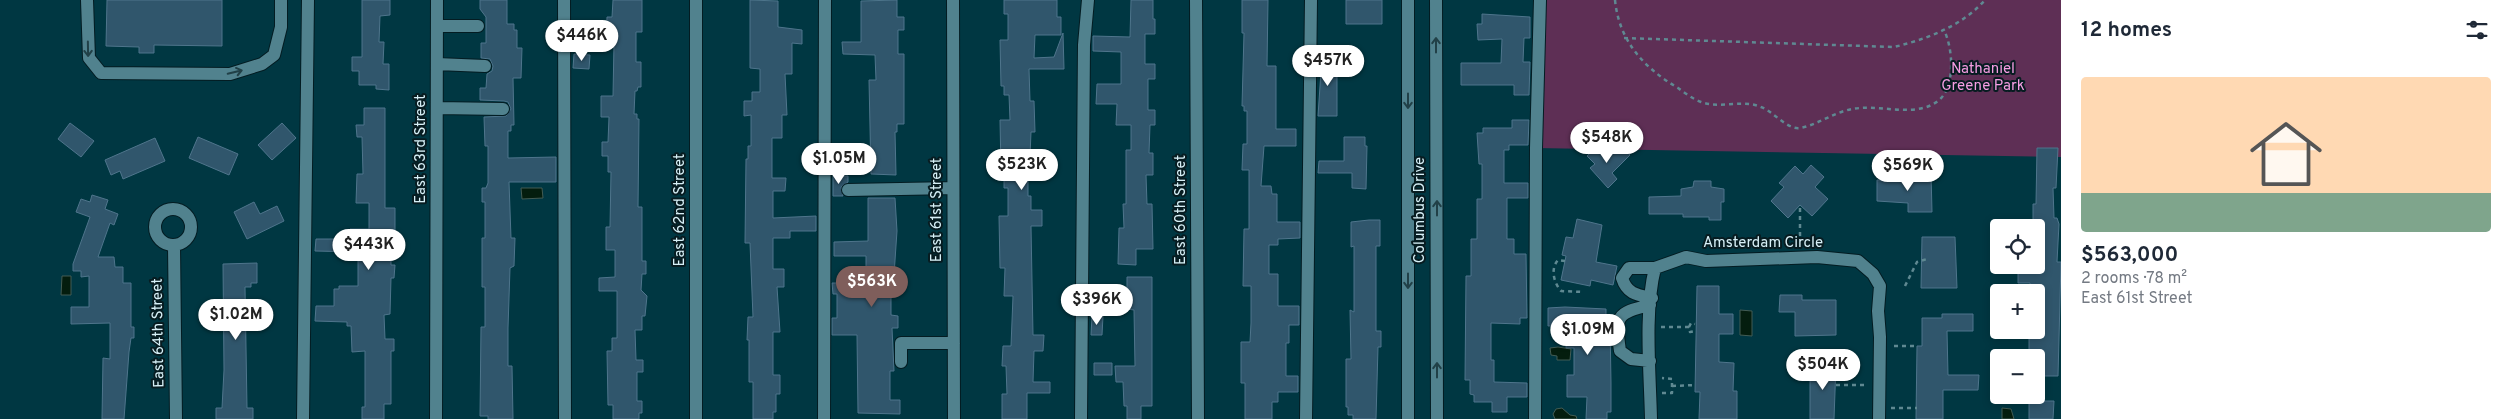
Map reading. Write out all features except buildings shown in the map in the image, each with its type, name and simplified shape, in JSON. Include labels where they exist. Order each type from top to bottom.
[{"type":"street","points":[[98,0],[87,6],[88,58],[102,73],[230,74],[262,64],[274,55],[281,27],[281,0]]},
{"type":"street","points":[[303,419],[308,0]]},
{"type":"street","name":"East 63rd Street","points":[[436,419],[437,0]]},
{"type":"street","points":[[564,0],[565,419]]},
{"type":"street","name":"East 62nd Street","points":[[696,0],[696,419]]},
{"type":"street","points":[[824,419],[825,0]]},
{"type":"street","name":"East 61st Street","points":[[953,0],[954,419]]},
{"type":"street","points":[[1081,419],[1084,45],[1088,0]]},
{"type":"street","name":"East 60th Street","points":[[1196,0],[1198,419]]},
{"type":"street","points":[[1306,419],[1311,0]]},
{"type":"street","name":"Columbus Drive","points":[[1408,0],[1408,419]]},
{"type":"street","name":"Columbus Drive","points":[[1436,0],[1437,419]]},
{"type":"street","points":[[1535,419],[1536,148],[1540,0]]},
{"type":"street","points":[[437,26],[478,26]]},
{"type":"street","points":[[437,64],[484,66]]},
{"type":"street","points":[[437,108],[503,109]]},
{"type":"street","points":[[848,190],[953,188]]},
{"type":"street","name":"East 64th Street","points":[[174,246],[176,419]]},
{"type":"street","name":"Amsterdam Circle","points":[[1651,301],[1632,293],[1626,288],[1622,278],[1629,268],[1655,268],[1686,257],[1706,261],[1800,258],[1858,261],[1873,274],[1880,286],[1878,311],[1880,346],[1879,413]]},
{"type":"street","points":[[1650,419],[1650,328],[1655,268]]},
{"type":"street","points":[[1650,361],[1631,359],[1620,351],[1617,332],[1619,318],[1625,311],[1651,301]]},
{"type":"street","points":[[901,362],[901,343],[954,343]]},
{"type":"path","points":[[1615,0],[1624,38],[1641,61],[1664,80],[1700,102],[1759,106],[1775,114],[1788,125],[1798,128],[1850,108],[1877,107],[1908,110],[1927,108],[1940,100],[1951,78],[1952,56],[1944,30]]},
{"type":"path","points":[[1624,38],[1894,47],[1920,41],[1944,30],[1976,10],[1985,0]]},
{"type":"path","points":[[1800,205],[1800,258]]},
{"type":"path","points":[[1905,286],[1917,262],[1927,259]]},
{"type":"path","points":[[1565,262],[1558,260],[1555,263],[1553,274],[1557,287],[1561,291],[1583,292]]},
{"type":"path","points":[[1650,328],[1689,327],[1691,323],[1695,324]]},
{"type":"path","points":[[1689,327],[1690,332],[1695,331]]},
{"type":"path","points":[[1880,346],[1917,346]]},
{"type":"path","points":[[1672,386],[1696,385]]},
{"type":"path","points":[[1836,386],[1879,385]]},
{"type":"path","points":[[1879,413],[1917,408]]},
{"type":"green space","name":"Nathaniel Greene Park","points":[[1540,0],[2061,0],[2061,157],[1536,148]]},
{"type":"shaded area","points":[[521,188],[542,188],[543,198],[522,199]]},
{"type":"shaded area","points":[[62,276],[71,276],[71,295],[61,295]]},
{"type":"shaded area","points":[[1740,310],[1752,311],[1752,336],[1740,335]]},
{"type":"shaded area","points":[[1550,348],[1571,349],[1570,360],[1557,360],[1557,356],[1551,355]]},
{"type":"shaded area","points":[[1562,408],[1570,415],[1576,416],[1577,419],[1555,419],[1553,414],[1556,409]]},
{"type":"shaded area","points":[[2002,408],[2011,409],[2014,419],[2002,419]]}]
